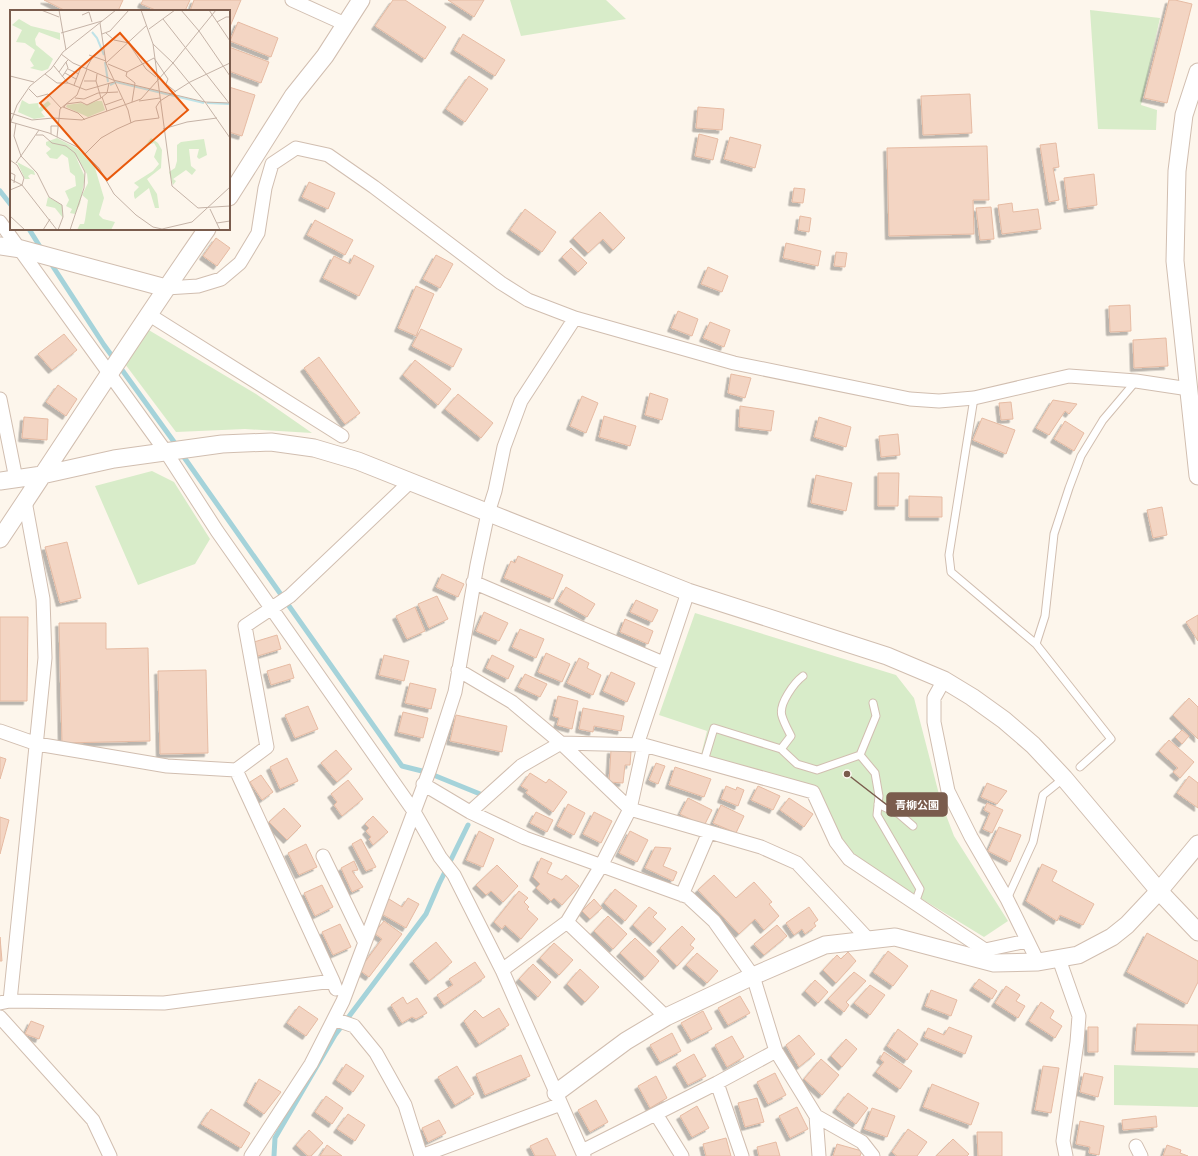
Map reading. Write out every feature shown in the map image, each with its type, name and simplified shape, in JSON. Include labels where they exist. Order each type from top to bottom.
[{"type":"street","points":[[292,0],[345,24]]},
{"type":"street","points":[[230,195],[293,96],[325,56],[361,0]]},
{"type":"street","points":[[1198,72],[1184,115],[1177,171],[1175,261],[1198,476]]},
{"type":"street","points":[[0,246],[54,258],[166,288],[198,286],[221,279],[240,263],[258,233],[265,188],[272,164],[296,148],[328,155],[374,187],[501,283],[528,300],[575,318],[734,364],[910,399],[939,402],[974,398],[1069,376],[1136,381],[1188,389]]},
{"type":"street","points":[[0,222],[26,251],[115,366],[166,452],[217,531],[413,810],[440,857],[454,875],[502,970],[583,1154],[776,1051]]},
{"type":"street","points":[[0,539],[148,314],[206,230]]},
{"type":"street","points":[[148,314],[342,436]]},
{"type":"street","points":[[252,1156],[311,1064],[335,1019],[342,1001],[413,810],[430,769],[455,692],[474,582],[504,446],[521,401],[575,318]]},
{"type":"street","points":[[0,399],[8,480],[42,475],[114,459],[222,444],[271,442],[314,448],[358,461],[688,592],[887,656],[944,680],[972,696],[1004,720],[1033,746],[1064,778],[1159,891],[1198,932]]},
{"type":"street","points":[[0,731],[37,744],[167,766],[236,770],[267,747],[245,626],[290,596],[410,482]]},
{"type":"street","points":[[25,501],[43,599],[45,658],[37,744],[5,1002],[164,1002],[333,981]]},
{"type":"street","points":[[474,582],[664,663]]},
{"type":"street","points":[[502,970],[567,922],[601,866],[630,809],[641,745],[664,663],[688,592]]},
{"type":"street","points":[[458,670],[512,702],[561,743],[630,809],[761,847],[797,863],[869,940]]},
{"type":"street","points":[[944,680],[934,698],[934,722],[948,791],[971,837],[1007,900],[1038,962]]},
{"type":"street","points":[[470,812],[521,766],[561,743],[641,745],[813,792],[836,842],[849,859],[986,950],[1027,941]]},
{"type":"street","points":[[236,770],[342,1001]]},
{"type":"street","points":[[423,784],[470,812],[525,838],[682,894],[688,897],[714,921],[753,976],[776,1051],[816,1116],[819,1156]]},
{"type":"street","points":[[682,894],[709,832]]},
{"type":"street","points":[[335,1019],[354,1026],[376,1053],[405,1105],[421,1156],[559,1098],[626,1041],[666,1016],[825,945],[895,937],[994,962],[1038,962],[1078,955],[1112,937],[1127,925],[1159,891],[1198,844]]},
{"type":"street","points":[[323,856],[364,941]]},
{"type":"street","points":[[567,922],[666,1016]]},
{"type":"street","points":[[1058,959],[1079,1016],[1077,1042],[1063,1142],[1066,1156]]},
{"type":"street","points":[[0,1017],[93,1120],[110,1156]]},
{"type":"street","points":[[717,1083],[742,1156]]},
{"type":"street","points":[[656,1114],[682,1156]]},
{"type":"street","points":[[816,1116],[862,1142],[873,1156]]},
{"type":"lane","points":[[1036,644],[1045,616],[1054,534],[1081,456],[1103,420],[1136,381]]},
{"type":"lane","points":[[974,398],[949,555],[951,572],[1036,644],[1112,739],[1080,767]]},
{"type":"lane","points":[[781,749],[791,736],[781,714],[782,706],[797,680],[803,676]]},
{"type":"lane","points":[[704,761],[714,728],[781,749],[797,764],[817,770],[860,755],[876,716],[873,703]]},
{"type":"lane","points":[[860,755],[875,773],[879,796],[877,815],[920,889],[915,903]]},
{"type":"lane","points":[[1007,900],[1033,842],[1042,795],[1064,778]]},
{"type":"lane","points":[[878,804],[899,814],[913,826]]},
{"type":"green space","points":[[510,0],[606,0],[626,19],[521,36]]},
{"type":"green space","points":[[1090,10],[1160,18],[1141,105],[1157,110],[1156,130],[1098,129]]},
{"type":"green space","points":[[147,329],[256,394],[312,433],[245,429],[176,432],[125,364]]},
{"type":"green space","points":[[152,471],[174,482],[210,539],[195,564],[138,585],[95,486]]},
{"type":"green space","points":[[695,613],[896,675],[914,698],[941,802],[954,836],[1008,921],[984,937],[850,855],[820,794],[701,755],[707,731],[659,715]]},
{"type":"green space","points":[[1114,1065],[1198,1068],[1198,1107],[1114,1105]]},
{"type":"building","points":[[44,0],[123,0],[118,10],[64,10]]},
{"type":"building","points":[[143,0],[190,0],[185,10],[156,10],[141,4]]},
{"type":"building","points":[[194,0],[241,0],[230,27],[230,10],[190,10]]},
{"type":"building","points":[[393,0],[405,0],[446,27],[425,59],[375,26]]},
{"type":"building","points":[[448,0],[484,0],[474,17]]},
{"type":"building","points":[[1169,0],[1192,4],[1167,103],[1144,98]]},
{"type":"building","points":[[238,22],[278,38],[271,57],[230,41]]},
{"type":"building","points":[[463,34],[505,60],[495,76],[454,50]]},
{"type":"building","points":[[230,47],[269,62],[261,83],[230,71]]},
{"type":"building","points":[[469,76],[488,89],[465,122],[446,109]]},
{"type":"building","points":[[230,87],[255,95],[242,136],[230,132]]},
{"type":"building","points":[[970,94],[972,133],[923,135],[921,96]]},
{"type":"building","points":[[698,107],[724,109],[722,130],[696,128]]},
{"type":"building","points":[[699,134],[718,139],[713,160],[695,156]]},
{"type":"building","points":[[730,137],[761,145],[755,168],[724,159]]},
{"type":"building","points":[[1056,143],[1059,167],[1053,168],[1059,200],[1049,202],[1040,145]]},
{"type":"building","points":[[987,146],[989,200],[973,200],[974,234],[889,236],[887,148]]},
{"type":"building","points":[[1094,174],[1097,205],[1068,209],[1064,178]]},
{"type":"building","points":[[309,182],[335,193],[328,209],[302,197]]},
{"type":"building","points":[[794,188],[805,189],[803,203],[792,202]]},
{"type":"building","points":[[1012,203],[1013,212],[1038,209],[1041,229],[1002,234],[998,205]]},
{"type":"building","points":[[991,207],[994,239],[980,240],[976,208]]},
{"type":"building","points":[[525,209],[556,232],[542,252],[510,230]]},
{"type":"building","points":[[600,212],[625,238],[613,250],[603,239],[588,253],[573,238]]},
{"type":"building","points":[[800,216],[811,218],[809,232],[798,230]]},
{"type":"building","points":[[315,220],[353,240],[345,255],[307,235]]},
{"type":"building","points":[[216,238],[230,248],[217,266],[203,256]]},
{"type":"building","points":[[786,243],[821,251],[818,266],[783,258]]},
{"type":"building","points":[[571,248],[587,263],[578,272],[562,257]]},
{"type":"building","points":[[836,252],[847,253],[845,267],[834,266]]},
{"type":"building","points":[[354,255],[374,266],[359,296],[323,278],[334,256],[350,264]]},
{"type":"building","points":[[436,255],[453,264],[440,288],[423,279]]},
{"type":"building","points":[[708,267],[728,276],[722,292],[701,284]]},
{"type":"building","points":[[416,286],[434,294],[416,336],[398,328]]},
{"type":"building","points":[[1130,305],[1131,331],[1110,332],[1109,306]]},
{"type":"building","points":[[678,311],[698,319],[692,336],[671,328]]},
{"type":"building","points":[[710,322],[730,330],[724,347],[703,338]]},
{"type":"building","points":[[421,329],[462,349],[453,367],[412,346]]},
{"type":"building","points":[[64,334],[77,350],[52,370],[38,354]]},
{"type":"building","points":[[1166,338],[1168,366],[1134,368],[1133,340]]},
{"type":"building","points":[[319,357],[360,413],[345,424],[304,368]]},
{"type":"building","points":[[415,360],[451,389],[438,405],[403,375]]},
{"type":"building","points":[[731,374],[751,378],[745,398],[728,393]]},
{"type":"building","points":[[58,385],[77,399],[66,416],[46,402]]},
{"type":"building","points":[[650,393],[668,399],[662,420],[645,415]]},
{"type":"building","points":[[458,394],[493,423],[481,438],[445,409]]},
{"type":"building","points":[[582,396],[598,403],[586,433],[570,426]]},
{"type":"building","points":[[1053,400],[1077,404],[1069,414],[1065,411],[1049,435],[1036,428]]},
{"type":"building","points":[[1011,402],[1013,419],[1001,420],[999,403]]},
{"type":"building","points":[[740,406],[774,411],[771,431],[739,427]]},
{"type":"building","points":[[604,416],[636,426],[630,446],[599,437]]},
{"type":"building","points":[[24,417],[48,419],[47,440],[22,438]]},
{"type":"building","points":[[819,417],[851,427],[846,447],[814,437]]},
{"type":"building","points":[[982,418],[1015,430],[1006,454],[973,440]]},
{"type":"building","points":[[1065,421],[1084,433],[1074,451],[1054,439]]},
{"type":"building","points":[[898,434],[900,455],[881,457],[879,436]]},
{"type":"building","points":[[878,473],[899,473],[898,506],[878,506]]},
{"type":"building","points":[[816,475],[852,483],[846,511],[811,503]]},
{"type":"building","points":[[909,496],[942,497],[942,517],[909,517]]},
{"type":"building","points":[[1162,507],[1167,535],[1153,538],[1147,510]]},
{"type":"building","points":[[67,542],[81,598],[60,603],[45,547]]},
{"type":"building","points":[[518,556],[563,575],[553,599],[504,578],[511,561],[515,563]]},
{"type":"building","points":[[442,574],[464,584],[458,597],[436,587]]},
{"type":"building","points":[[566,587],[595,604],[587,617],[558,601]]},
{"type":"building","points":[[437,596],[448,619],[429,628],[418,604]]},
{"type":"building","points":[[636,600],[658,610],[652,622],[630,612]]},
{"type":"building","points":[[415,607],[425,631],[407,639],[396,616]]},
{"type":"building","points":[[484,612],[508,623],[499,641],[476,631]]},
{"type":"building","points":[[1198,615],[1198,641],[1186,622]]},
{"type":"building","points":[[0,617],[28,617],[27,701],[0,701]]},
{"type":"building","points":[[625,619],[653,631],[648,644],[620,632]]},
{"type":"building","points":[[59,623],[106,623],[106,649],[148,648],[150,741],[62,743]]},
{"type":"building","points":[[520,629],[544,639],[536,658],[512,647]]},
{"type":"building","points":[[277,635],[281,649],[258,656],[254,642]]},
{"type":"building","points":[[546,653],[570,664],[562,682],[538,672]]},
{"type":"building","points":[[384,655],[409,661],[404,681],[379,675]]},
{"type":"building","points":[[492,655],[514,666],[508,679],[486,668]]},
{"type":"building","points":[[579,658],[589,663],[587,668],[601,675],[593,695],[567,683]]},
{"type":"building","points":[[290,664],[294,678],[271,685],[267,671]]},
{"type":"building","points":[[206,670],[208,753],[160,754],[158,671]]},
{"type":"building","points":[[611,672],[635,683],[627,702],[603,691]]},
{"type":"building","points":[[525,674],[547,684],[540,697],[518,687]]},
{"type":"building","points":[[410,683],[436,689],[431,709],[405,703]]},
{"type":"building","points":[[558,696],[578,701],[572,729],[557,725],[559,718],[553,716]]},
{"type":"building","points":[[1189,698],[1198,707],[1198,739],[1173,715]]},
{"type":"building","points":[[308,706],[318,729],[295,738],[285,715]]},
{"type":"building","points":[[583,708],[624,716],[621,731],[594,726],[593,732],[579,729]]},
{"type":"building","points":[[403,712],[428,718],[423,738],[398,732]]},
{"type":"building","points":[[456,715],[507,726],[502,752],[450,741]]},
{"type":"building","points":[[1182,730],[1189,736],[1182,744],[1175,737]]},
{"type":"building","points":[[1169,740],[1194,762],[1180,778],[1173,772],[1178,768],[1159,751]]},
{"type":"building","points":[[336,750],[352,769],[337,782],[321,763]]},
{"type":"building","points":[[611,750],[631,752],[630,765],[625,765],[623,783],[609,782]]},
{"type":"building","points":[[0,757],[6,759],[0,779]]},
{"type":"building","points":[[287,758],[298,781],[280,789],[270,767]]},
{"type":"building","points":[[656,763],[665,766],[658,784],[649,780]]},
{"type":"building","points":[[675,767],[711,779],[704,797],[669,785]]},
{"type":"building","points":[[530,773],[546,783],[549,779],[567,792],[553,812],[526,793],[528,790],[521,786]]},
{"type":"building","points":[[261,775],[273,792],[262,800],[250,782]]},
{"type":"building","points":[[1189,776],[1198,783],[1198,808],[1177,793]]},
{"type":"building","points":[[348,780],[363,799],[342,816],[334,805],[337,802],[331,794]]},
{"type":"building","points":[[987,783],[1007,791],[997,804],[981,797]]},
{"type":"building","points":[[726,786],[736,790],[737,787],[744,790],[738,806],[721,799]]},
{"type":"building","points":[[758,786],[780,796],[773,810],[751,800]]},
{"type":"building","points":[[688,798],[712,810],[704,826],[680,814]]},
{"type":"building","points":[[789,798],[813,814],[804,827],[780,810]]},
{"type":"building","points":[[987,803],[1003,810],[992,833],[983,829],[990,813],[984,810]]},
{"type":"building","points":[[568,804],[585,813],[574,835],[557,826]]},
{"type":"building","points":[[721,805],[744,816],[736,833],[713,823]]},
{"type":"building","points":[[284,808],[301,826],[287,840],[269,822]]},
{"type":"building","points":[[536,812],[553,820],[547,832],[530,823]]},
{"type":"building","points":[[594,812],[612,821],[601,843],[583,834]]},
{"type":"building","points":[[373,816],[388,832],[373,845],[369,839],[371,837],[366,831],[369,828],[365,824]]},
{"type":"building","points":[[0,817],[9,820],[0,854]]},
{"type":"building","points":[[999,827],[1021,835],[1010,862],[988,851]]},
{"type":"building","points":[[479,831],[494,839],[483,867],[466,860]]},
{"type":"building","points":[[630,831],[648,840],[637,862],[619,853]]},
{"type":"building","points":[[361,839],[376,867],[366,871],[352,844]]},
{"type":"building","points":[[306,844],[317,867],[299,875],[288,853]]},
{"type":"building","points":[[655,847],[671,848],[663,866],[677,872],[673,881],[645,868]]},
{"type":"building","points":[[541,858],[552,863],[547,873],[562,880],[566,875],[579,886],[562,905],[554,898],[551,901],[536,888],[540,884],[533,877]]},
{"type":"building","points":[[354,861],[358,870],[352,871],[363,887],[352,892],[341,868]]},
{"type":"building","points":[[1042,864],[1057,871],[1052,881],[1094,904],[1083,925],[1060,915],[1057,921],[1026,901]]},
{"type":"building","points":[[497,865],[518,886],[503,902],[491,891],[486,895],[476,885]]},
{"type":"building","points":[[714,875],[736,898],[754,882],[772,902],[769,904],[779,916],[764,930],[755,919],[739,934],[698,890]]},
{"type":"building","points":[[322,885],[333,907],[315,916],[304,893]]},
{"type":"building","points":[[615,889],[637,906],[625,921],[604,903]]},
{"type":"building","points":[[519,891],[528,898],[524,902],[529,907],[527,909],[538,919],[521,939],[505,925],[502,929],[494,922]]},
{"type":"building","points":[[408,898],[419,904],[406,928],[380,913],[389,899],[402,907]]},
{"type":"building","points":[[594,899],[602,908],[590,919],[582,911]]},
{"type":"building","points":[[649,907],[657,913],[653,917],[666,929],[653,943],[633,925]]},
{"type":"building","points":[[809,907],[818,920],[814,923],[816,926],[805,934],[802,929],[794,935],[786,923]]},
{"type":"building","points":[[608,916],[627,934],[613,949],[594,931]]},
{"type":"building","points":[[384,921],[402,934],[369,977],[359,970],[382,939],[374,933]]},
{"type":"building","points":[[340,924],[351,947],[333,955],[322,932]]},
{"type":"building","points":[[777,925],[787,936],[764,955],[754,944]]},
{"type":"building","points":[[682,926],[695,939],[690,945],[694,948],[677,966],[660,948]]},
{"type":"building","points":[[1147,933],[1198,961],[1198,982],[1187,1004],[1127,972]]},
{"type":"building","points":[[0,937],[2,961],[0,961]]},
{"type":"building","points":[[635,938],[659,961],[645,977],[620,953]]},
{"type":"building","points":[[436,942],[452,962],[429,981],[413,961]]},
{"type":"building","points":[[554,943],[573,960],[559,975],[540,958]]},
{"type":"building","points":[[888,951],[908,966],[893,986],[873,972]]},
{"type":"building","points":[[848,952],[856,961],[836,983],[823,970],[837,955],[841,959]]},
{"type":"building","points":[[697,953],[718,971],[707,983],[686,965]]},
{"type":"building","points":[[475,962],[485,977],[444,1005],[437,995],[453,985],[449,979]]},
{"type":"building","points":[[533,964],[551,982],[538,997],[519,979]]},
{"type":"building","points":[[580,969],[599,987],[585,1002],[567,984]]},
{"type":"building","points":[[854,972],[866,981],[846,1002],[849,1005],[844,1012],[828,999]]},
{"type":"building","points":[[979,979],[997,991],[992,999],[973,987]]},
{"type":"building","points":[[815,980],[828,992],[818,1003],[805,991]]},
{"type":"building","points":[[870,985],[885,995],[870,1015],[854,1003]]},
{"type":"building","points":[[1006,986],[1020,995],[1016,1001],[1025,1006],[1018,1018],[995,1003]]},
{"type":"building","points":[[931,990],[957,1000],[951,1016],[925,1006]]},
{"type":"building","points":[[740,996],[750,1013],[728,1025],[718,1008]]},
{"type":"building","points":[[403,997],[407,1004],[417,998],[427,1013],[416,1019],[412,1017],[402,1023],[391,1005]]},
{"type":"building","points":[[1041,1002],[1054,1011],[1050,1018],[1062,1026],[1055,1038],[1029,1021]]},
{"type":"building","points":[[299,1006],[318,1019],[306,1036],[287,1023]]},
{"type":"building","points":[[499,1008],[509,1025],[479,1044],[464,1021],[475,1010],[483,1018]]},
{"type":"building","points":[[703,1011],[712,1029],[691,1040],[681,1023]]},
{"type":"building","points":[[31,1021],[44,1026],[39,1039],[25,1034]]},
{"type":"building","points":[[1137,1024],[1198,1025],[1198,1052],[1135,1051]]},
{"type":"building","points":[[949,1027],[972,1036],[965,1054],[924,1037],[928,1028],[944,1035]]},
{"type":"building","points":[[1088,1027],[1098,1027],[1098,1052],[1088,1052]]},
{"type":"building","points":[[898,1029],[918,1044],[907,1060],[887,1046]]},
{"type":"building","points":[[672,1033],[681,1051],[660,1062],[650,1045]]},
{"type":"building","points":[[799,1035],[815,1054],[799,1067],[786,1045]]},
{"type":"building","points":[[732,1036],[744,1057],[727,1067],[715,1045]]},
{"type":"building","points":[[846,1039],[857,1049],[842,1067],[831,1056]]},
{"type":"building","points":[[884,1052],[912,1071],[900,1089],[876,1072],[884,1062],[880,1059]]},
{"type":"building","points":[[694,1054],[706,1076],[688,1085],[676,1064]]},
{"type":"building","points":[[521,1055],[530,1076],[485,1095],[476,1074]]},
{"type":"building","points":[[821,1059],[839,1075],[822,1095],[804,1079]]},
{"type":"building","points":[[346,1064],[364,1076],[353,1092],[336,1080]]},
{"type":"building","points":[[457,1066],[474,1094],[455,1105],[438,1077]]},
{"type":"building","points":[[1043,1066],[1059,1068],[1051,1113],[1035,1110]]},
{"type":"building","points":[[775,1073],[786,1095],[768,1104],[757,1082]]},
{"type":"building","points":[[1084,1073],[1103,1077],[1098,1097],[1080,1092]]},
{"type":"building","points":[[656,1076],[667,1098],[650,1108],[638,1086]]},
{"type":"building","points":[[259,1079],[281,1092],[264,1114],[247,1102]]},
{"type":"building","points":[[932,1084],[979,1103],[971,1125],[923,1107]]},
{"type":"building","points":[[848,1093],[868,1108],[856,1124],[836,1109]]},
{"type":"building","points":[[326,1096],[343,1108],[332,1124],[315,1112]]},
{"type":"building","points":[[757,1098],[764,1122],[745,1127],[738,1103]]},
{"type":"building","points":[[596,1100],[608,1122],[590,1132],[578,1110]]},
{"type":"building","points":[[697,1106],[709,1128],[692,1137],[680,1116]]},
{"type":"building","points":[[797,1107],[808,1129],[790,1138],[779,1116]]},
{"type":"building","points":[[872,1108],[895,1116],[887,1137],[864,1129]]},
{"type":"building","points":[[211,1109],[250,1133],[241,1148],[201,1124]]},
{"type":"building","points":[[348,1114],[365,1125],[355,1141],[337,1129]]},
{"type":"building","points":[[1156,1116],[1157,1127],[1123,1130],[1122,1120]]},
{"type":"building","points":[[439,1120],[446,1133],[428,1142],[422,1128]]},
{"type":"building","points":[[1080,1121],[1104,1126],[1099,1155],[1089,1153],[1090,1147],[1076,1144]]},
{"type":"building","points":[[908,1129],[927,1142],[917,1156],[897,1156],[892,1152]]},
{"type":"building","points":[[309,1130],[323,1143],[311,1156],[308,1156],[296,1145]]},
{"type":"building","points":[[977,1132],[1002,1132],[1002,1156],[978,1156]]},
{"type":"building","points":[[547,1138],[556,1156],[535,1156],[530,1146]]},
{"type":"building","points":[[726,1138],[731,1156],[706,1156],[703,1144]]},
{"type":"building","points":[[953,1139],[969,1154],[967,1156],[936,1156]]},
{"type":"building","points":[[776,1142],[780,1156],[759,1156],[757,1147]]},
{"type":"building","points":[[837,1144],[862,1151],[860,1156],[833,1156]]},
{"type":"building","points":[[327,1145],[342,1156],[320,1156]]},
{"type":"building","points":[[1167,1145],[1181,1150],[1180,1153],[1188,1156],[1163,1156]]},
{"type":"waterway","points":[[0,191],[10,204]]},
{"type":"waterway","points":[[30,230],[42,250]]},
{"type":"waterway","points":[[50,262],[104,345],[177,446]]},
{"type":"waterway","points":[[181,453],[402,766],[426,772],[485,796]]},
{"type":"waterway","points":[[274,1156],[275,1138],[335,1035],[426,914],[468,825]]},
{"type":"place","name":"青柳公園","points":[[847,774]]}]
